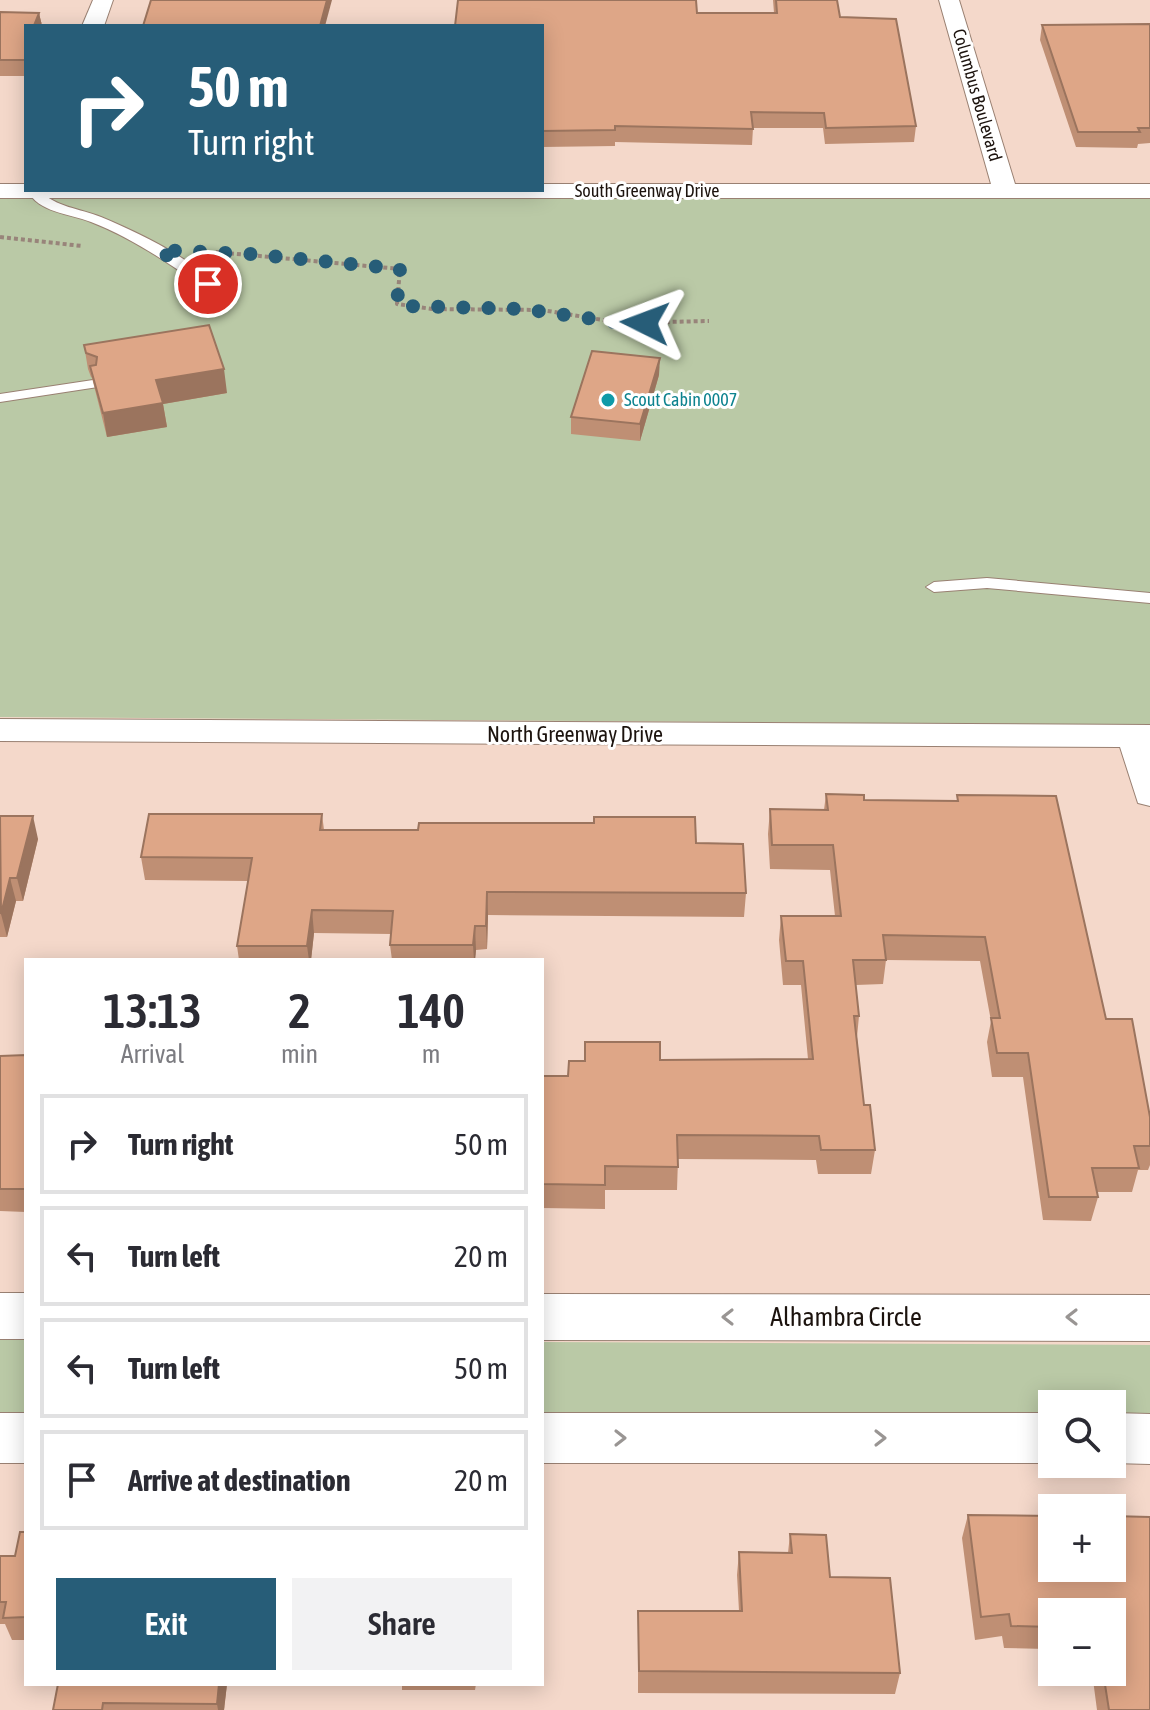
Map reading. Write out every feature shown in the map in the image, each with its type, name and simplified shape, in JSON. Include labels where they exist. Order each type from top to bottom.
[{"type":"street","points":[[94,24],[103,0]]},
{"type":"street","name":"Columbus Boulevard","points":[[949,0],[1005,191]]},
{"type":"street","name":"South Greenway Drive","points":[[0,191],[24,190]]},
{"type":"street","name":"South Greenway Drive","points":[[544,191],[1150,191]]},
{"type":"street","name":"North Greenway Drive","points":[[0,730],[1142,736]]},
{"type":"street","points":[[1142,736],[1150,795]]},
{"type":"street","points":[[0,1316],[24,1316]]},
{"type":"street","name":"Alhambra Circle","points":[[544,1317],[1150,1318]]},
{"type":"street","points":[[0,1438],[24,1438]]},
{"type":"street","points":[[544,1438],[1038,1438]]},
{"type":"street","points":[[1126,1438],[1150,1439]]},
{"type":"lane","points":[[36,192],[47,205],[94,219],[159,250],[208,284]]},
{"type":"lane","points":[[0,398],[93,384]]},
{"type":"lane","points":[[934,587],[987,583],[1150,598]]},
{"type":"path","points":[[0,237],[88,247],[251,254],[400,269],[397,304],[418,308],[524,309],[621,323],[709,321]]},
{"type":"green space","points":[[0,197],[1150,198],[1150,725],[0,717]]},
{"type":"green space","points":[[0,1339],[24,1339],[24,1414],[0,1414]]},
{"type":"green space","points":[[544,1342],[1150,1345],[1150,1416],[1126,1416],[1126,1390],[1038,1390],[1038,1416],[544,1415]]},
{"type":"building","points":[[151,0],[327,0],[321,24],[144,24]]},
{"type":"building","points":[[458,0],[696,0],[697,13],[777,13],[776,0],[837,0],[840,17],[896,19],[916,126],[826,128],[824,113],[751,112],[753,129],[615,126],[615,130],[544,131],[544,24],[455,24]]},
{"type":"building","points":[[0,12],[39,13],[35,23],[40,24],[24,24],[24,60],[0,60]]},
{"type":"building","points":[[1150,24],[1150,128],[1138,128],[1140,132],[1078,132],[1042,25]]},
{"type":"building","points":[[209,325],[224,369],[156,380],[163,403],[103,413],[90,366],[96,365],[97,357],[86,353],[84,345]]},
{"type":"building","name":"Scout Cabin 0007","points":[[592,351],[660,358],[640,424],[571,417]]},
{"type":"building","points":[[826,794],[864,795],[864,800],[958,801],[957,795],[1056,796],[1106,1019],[1132,1019],[1150,1117],[1150,1146],[1134,1146],[1139,1168],[1092,1168],[1098,1197],[1049,1197],[1028,1053],[997,1053],[991,1018],[1000,1018],[985,937],[883,935],[886,960],[853,960],[859,1016],[854,1016],[864,1105],[870,1105],[875,1150],[821,1150],[819,1136],[677,1135],[678,1167],[605,1166],[605,1185],[544,1184],[544,1076],[568,1076],[569,1061],[585,1061],[585,1042],[660,1042],[660,1060],[813,1059],[803,961],[786,961],[781,916],[841,916],[833,845],[772,845],[770,809],[828,810]]},
{"type":"building","points":[[149,814],[322,814],[320,830],[418,830],[419,823],[594,823],[594,817],[695,817],[696,843],[743,844],[746,893],[487,892],[486,926],[475,926],[473,945],[390,945],[393,911],[312,910],[307,946],[237,946],[252,858],[141,857]]},
{"type":"building","points":[[0,816],[33,816],[17,878],[10,878],[1,914]]},
{"type":"building","points":[[24,1055],[24,1189],[0,1189],[0,1056]]},
{"type":"building","points":[[968,1515],[1038,1516],[1038,1582],[1126,1582],[1126,1516],[1150,1517],[1150,1710],[1109,1710],[1105,1686],[1126,1686],[1126,1598],[1038,1598],[1038,1627],[1011,1626],[1009,1614],[981,1617]]},
{"type":"building","points":[[20,1532],[24,1532],[24,1617],[3,1618],[6,1602],[0,1602],[0,1556],[15,1556]]},
{"type":"building","points":[[790,1534],[826,1535],[830,1577],[890,1578],[900,1673],[639,1671],[638,1611],[742,1611],[739,1552],[792,1553]]},
{"type":"building","points":[[58,1686],[219,1686],[217,1704],[103,1703],[102,1710],[53,1710]]},
{"type":"place","name":"Scout Cabin 0007","points":[[608,400]]},
{"type":"route","points":[[208,284],[159,250],[251,254],[400,269],[397,304],[406,306],[542,310],[621,323],[645,323]]}]
